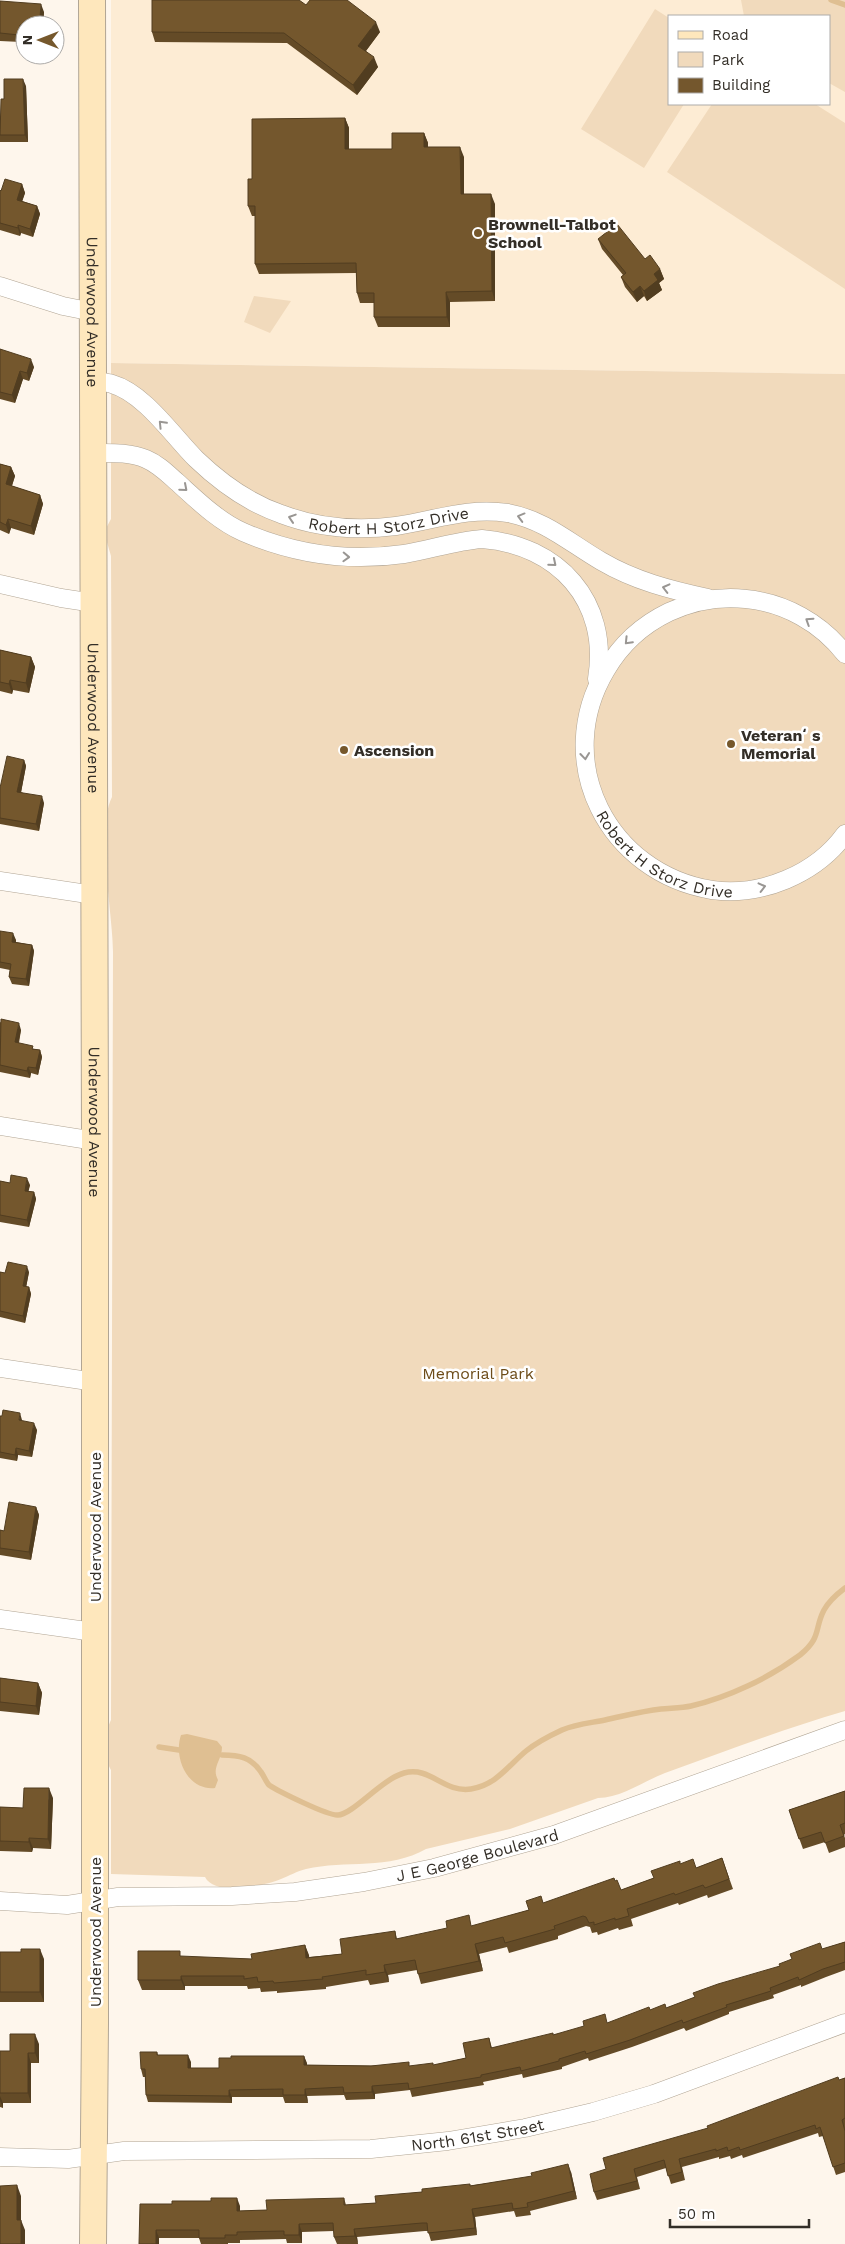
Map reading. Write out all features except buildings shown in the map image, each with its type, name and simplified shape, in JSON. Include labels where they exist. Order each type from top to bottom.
[{"type":"main road","name":"Underwood Avenue","points":[[92,0],[95,1141],[93,2244]]},
{"type":"street","points":[[0,286],[61,305],[94,312]]},
{"type":"street","name":"Robert H Storz Drive","points":[[93,381],[112,384],[130,393],[214,476],[246,497],[279,514],[321,526],[360,529],[397,526],[468,512],[490,511],[510,514],[548,526],[601,561],[634,578],[658,586],[714,599]]},
{"type":"street","name":"Robert H Storz Drive","points":[[94,453],[118,454],[146,459],[158,466],[209,510],[241,531],[283,547],[340,557],[382,556],[482,539],[498,540],[529,549],[546,557],[578,588],[588,604],[596,623],[600,643],[600,665],[588,715],[584,748],[588,777],[595,799],[620,841],[640,859],[668,877],[693,886],[715,890],[753,889],[776,884],[798,875],[821,860],[845,834]]},
{"type":"street","points":[[0,584],[61,598],[94,603]]},
{"type":"street","name":"Robert H Storz Drive","points":[[596,686],[615,654],[639,630],[658,617],[684,605],[714,599],[738,598],[776,605],[800,615],[819,628],[845,654]]},
{"type":"street","points":[[0,881],[94,895]]},
{"type":"street","points":[[0,1126],[95,1141]]},
{"type":"street","points":[[0,1368],[95,1382]]},
{"type":"street","points":[[0,1619],[94,1632]]},
{"type":"street","name":"J E George Boulevard","points":[[0,1901],[67,1905],[118,1897],[232,1896],[295,1892],[364,1882],[434,1868],[554,1835],[845,1730]]},
{"type":"street","name":"North 61st Street","points":[[0,2157],[68,2159],[124,2151],[371,2149],[448,2141],[525,2128],[593,2112],[654,2094],[845,2023]]},
{"type":"shaded area","name":"Brownell-Talbot School","points":[[111,0],[780,0],[789,15],[668,15],[668,105],[830,105],[830,59],[845,72],[845,374],[111,363]]},
{"type":"shaded area","points":[[187,1734],[217,1741],[222,1747],[216,1768],[218,1780],[215,1788],[205,1788],[197,1784],[190,1779],[185,1771],[181,1763],[179,1744],[181,1735]]},
{"type":"green space","points":[[741,0],[845,0],[845,92],[830,84],[830,15],[744,15]]},
{"type":"green space","points":[[655,9],[668,17],[668,105],[683,105],[644,168],[581,129]]},
{"type":"green space","points":[[711,105],[817,105],[845,123],[845,289],[667,172]]},
{"type":"green space","points":[[254,296],[291,301],[270,333],[244,322]]},
{"type":"green space","name":"Memorial Park","points":[[111,363],[845,374],[845,1711],[665,1773],[615,1795],[598,1798],[510,1829],[426,1849],[398,1860],[321,1866],[299,1871],[273,1882],[240,1888],[219,1887],[210,1883],[205,1877],[111,1874],[111,1770],[108,1765],[105,1745],[111,1720],[113,952],[106,872],[105,829],[107,811],[112,797],[111,556],[104,532],[111,519]]},
{"type":"waterway","points":[[831,0],[845,5]]},
{"type":"waterway","points":[[222,1755],[239,1756],[249,1760],[257,1767],[269,1785],[314,1808],[338,1815],[351,1809],[386,1782],[404,1773],[422,1773],[461,1789],[480,1787],[495,1779],[534,1745],[567,1728],[647,1711],[691,1706],[734,1692],[762,1679],[807,1649],[815,1638],[826,1607],[845,1588]]},
{"type":"waterway","points":[[159,1747],[179,1750]]},
{"type":"place","name":"Brownell-Talbot School","points":[[478,233]]},
{"type":"place","name":"Veteranʻs Memorial","points":[[731,744]]},
{"type":"place","name":"Ascension","points":[[344,750]]}]
